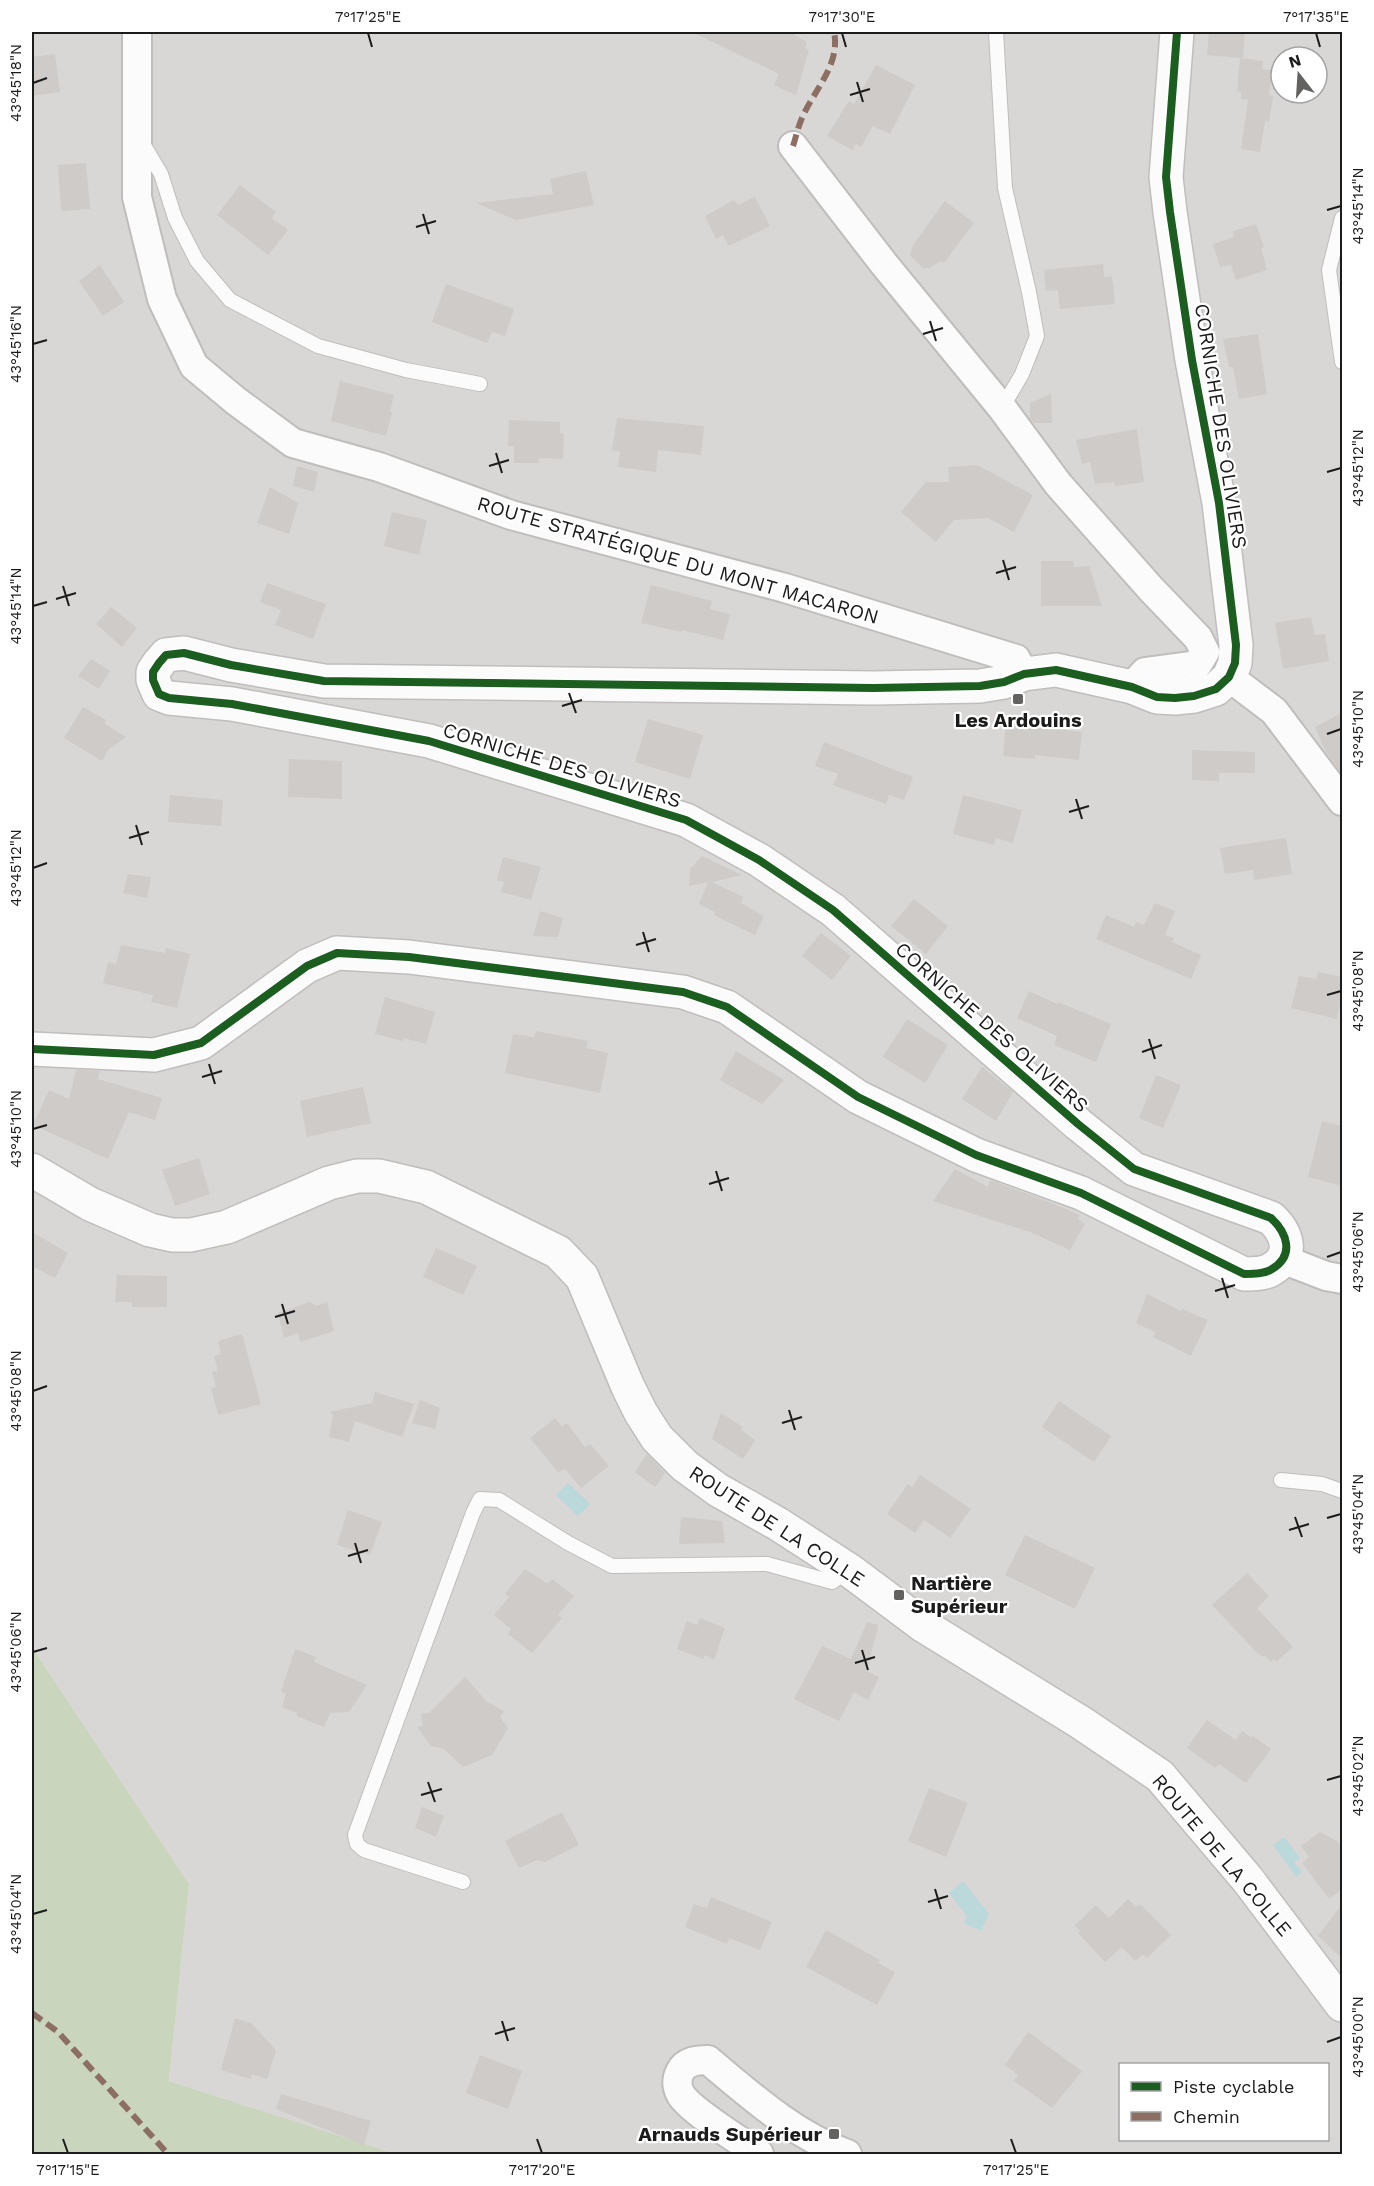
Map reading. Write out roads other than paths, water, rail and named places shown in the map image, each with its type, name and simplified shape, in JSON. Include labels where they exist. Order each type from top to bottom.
[{"type":"street","name":"ROUTE STRATÉGIQUE DU MONT MACARON","points":[[137,32],[136,197],[162,299],[194,366],[292,443],[379,467],[511,515],[785,588],[1016,659],[1024,674]]},
{"type":"street","name":"CORNICHE DES OLIVIERS","points":[[1177,32],[1166,177],[1192,360],[1219,503],[1236,645],[1235,663],[1229,677],[1216,689],[1194,696],[1156,697],[1132,687],[1056,670],[1024,674],[1004,682],[980,686],[873,688],[324,681],[184,653],[166,655],[153,672],[153,680],[159,694],[169,698],[232,704],[429,741],[686,820],[759,860],[834,910],[1078,1124],[1134,1169],[1271,1218],[1281,1227],[1287,1239],[1282,1258]]},
{"type":"street","points":[[793,146],[884,264],[1002,408],[1058,484],[1151,589],[1198,638],[1205,652],[1197,665],[1145,672],[1132,687]]},
{"type":"street","points":[[1229,677],[1274,711],[1342,801]]},
{"type":"street","points":[[32,1049],[154,1055],[201,1043],[307,966],[337,953],[409,957],[683,992],[727,1007],[858,1097],[976,1155],[1081,1192],[1244,1274],[1272,1270],[1282,1258],[1326,1276],[1342,1279]]},
{"type":"street","name":"ROUTE DE LA COLLE","points":[[32,1170],[90,1204],[150,1230],[191,1235],[226,1227],[329,1183],[357,1176],[379,1176],[426,1187],[558,1252],[582,1277],[628,1387],[657,1438],[694,1475],[778,1524],[849,1570],[924,1626],[1080,1722],[1160,1776],[1248,1880],[1342,2005]]},
{"type":"street","points":[[759,2154],[698,2111],[682,2096],[677,2084],[680,2073],[686,2065],[696,2060],[708,2060],[793,2127],[826,2147],[847,2154]]},
{"type":"lane","points":[[996,32],[1005,188],[1037,336],[1022,374],[1002,408]]},
{"type":"lane","points":[[137,132],[161,174],[175,218],[197,261],[230,300],[318,346],[406,370],[480,384]]},
{"type":"lane","points":[[1342,218],[1329,270],[1342,362]]},
{"type":"lane","points":[[1281,1480],[1322,1484],[1342,1491]]},
{"type":"lane","points":[[463,1882],[364,1850],[357,1844],[355,1835],[480,1499],[499,1500],[568,1543],[612,1566],[767,1564],[832,1582],[849,1570]]},
{"type":"water","points":[[568,1483],[590,1504],[578,1516],[556,1495]]},
{"type":"water","points":[[1284,1837],[1300,1858],[1294,1862],[1302,1872],[1296,1877],[1273,1845]]},
{"type":"water","points":[[963,1881],[989,1914],[981,1931],[964,1923],[967,1916],[949,1893]]},
{"type":"place","name":"Les Ardouins","points":[[1018,699]]},
{"type":"place","name":"Nartière Supérieur","points":[[899,1595]]},
{"type":"place","name":"Arnauds Supérieur","points":[[834,2134]]}]
